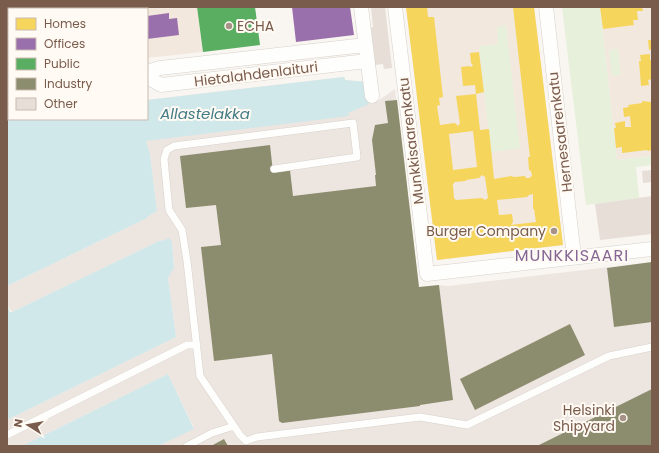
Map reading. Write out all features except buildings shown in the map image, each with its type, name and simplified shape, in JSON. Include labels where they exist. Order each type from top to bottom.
[{"type":"street","points":[[361,7],[372,96]]},
{"type":"street","name":"Munkkisaarenkatu","points":[[395,7],[427,274],[574,257]]},
{"type":"street","name":"Hernesaarenkatu","points":[[546,7],[574,257]]},
{"type":"street","name":"Hietalahdenlaituri","points":[[148,72],[160,68],[366,44]]},
{"type":"street","points":[[288,53],[290,70]]},
{"type":"street","points":[[263,56],[265,73]]},
{"type":"street","name":"Hietalahdenlaituri","points":[[148,78],[161,85],[368,61]]},
{"type":"street","points":[[574,257],[652,249]]},
{"type":"lane","points":[[274,169],[357,158],[353,123],[174,146],[167,150],[164,159],[169,210],[182,230],[200,376],[246,441],[257,437],[420,417],[467,425],[609,356],[652,347]]},
{"type":"lane","points":[[7,435],[187,345],[197,344]]},
{"type":"lane","points":[[187,446],[212,433],[234,426]]},
{"type":"shaded area","points":[[7,7],[85,7],[8,8],[7,64]]},
{"type":"shaded area","points":[[197,7],[203,52],[148,58],[148,8],[106,8]]},
{"type":"shaded area","points":[[406,7],[534,7],[563,245],[437,260]]},
{"type":"shaded area","points":[[600,7],[652,7],[652,156],[617,160]]},
{"type":"shaded area","points":[[344,77],[345,80],[367,82],[370,104],[379,100],[395,89],[419,287],[439,285],[448,286],[652,262],[652,446],[158,446],[194,428],[168,374],[22,446],[7,446],[7,420],[176,337],[168,278],[174,268],[172,242],[161,240],[12,312],[7,305],[7,286],[147,218],[146,217],[157,211],[150,154],[143,134],[148,120],[148,100]]},
{"type":"green space","points":[[562,7],[600,7],[617,160],[652,156],[652,165],[636,167],[639,198],[586,205]]},
{"type":"green space","points":[[506,25],[520,148],[491,152],[479,46],[498,44],[497,27]]},
{"type":"green space","points":[[618,49],[621,75],[612,76],[609,50]]},
{"type":"water","name":"Allastelakka","points":[[344,77],[345,80],[367,82],[369,104],[348,113],[349,116],[146,141],[150,154],[157,211],[147,218],[7,286],[7,99],[8,120],[148,120],[148,100]]},
{"type":"water","points":[[169,238],[172,242],[174,268],[168,278],[176,337],[7,420],[7,305],[10,312],[12,312],[161,240],[162,241]]},
{"type":"water","points":[[168,374],[194,429],[158,446],[22,446]]},
{"type":"place","name":"ECHA","points":[[229,26]]},
{"type":"place","name":"Burger Company","points":[[554,231]]},
{"type":"place","name":"Helsinki Shipyard","points":[[623,418]]},
{"type":"district","name":"MUNKKISAARI","points":[[572,255]]}]
